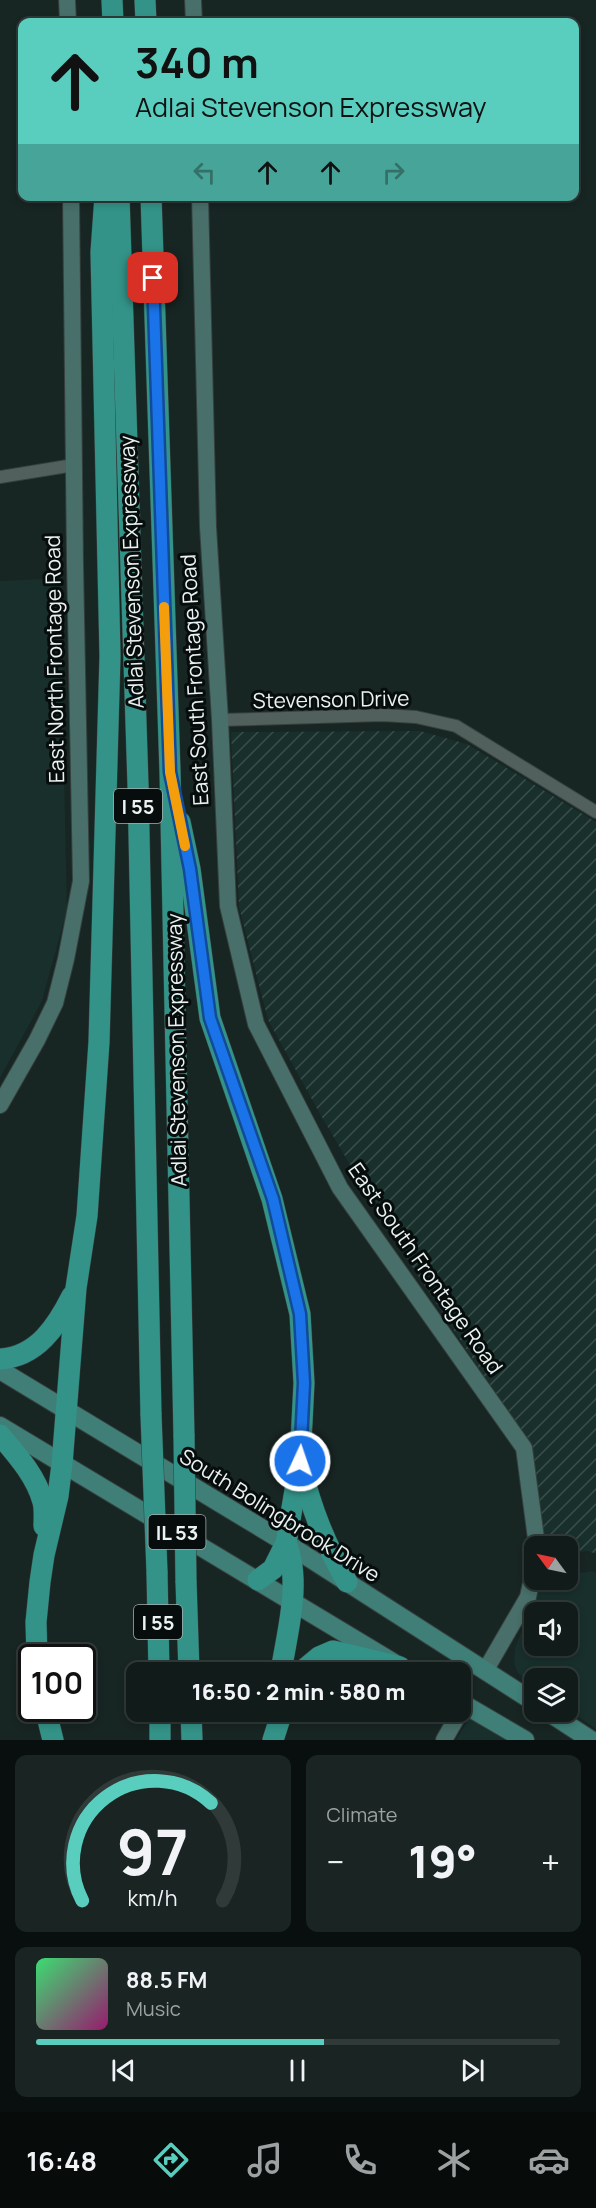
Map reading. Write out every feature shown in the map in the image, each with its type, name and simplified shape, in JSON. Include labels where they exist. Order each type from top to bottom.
[{"type":"highway","points":[[112,0],[113,18]]},
{"type":"highway","points":[[145,0],[146,18]]},
{"type":"highway","points":[[37,1644],[36,1622],[44,1555],[58,1496],[62,1464],[76,1288],[87,1216],[99,1042],[109,668],[101,252],[105,201]]},
{"type":"highway","name":"Adlai Stevenson Expressway","points":[[119,201],[137,773],[159,1662]]},
{"type":"highway","name":"Adlai Stevenson Expressway","points":[[151,201],[170,772],[189,1662]]},
{"type":"highway","points":[[170,772],[190,869],[210,1018],[273,1199],[300,1314],[304,1383],[300,1461],[286,1543],[273,1569],[258,1580]]},
{"type":"highway","points":[[0,1359],[39,1346],[63,1314],[76,1288]]},
{"type":"highway","points":[[0,1435],[23,1462],[36,1483],[44,1504],[44,1555]]},
{"type":"highway","points":[[300,1461],[313,1512],[326,1545],[347,1582]]},
{"type":"highway","points":[[282,1662],[291,1601],[292,1558],[286,1543]]},
{"type":"highway","points":[[313,1662],[333,1652],[372,1662]]},
{"type":"highway","points":[[48,1722],[53,1740]]},
{"type":"highway","points":[[160,1722],[160,1740]]},
{"type":"highway","points":[[191,1722],[192,1740]]},
{"type":"highway","points":[[272,1740],[274,1722]]},
{"type":"highway","points":[[272,1740],[278,1722]]},
{"type":"main road","name":"South Bolingbrook Drive","points":[[0,1370],[286,1543],[524,1696]]},
{"type":"main road","name":"IL 53","points":[[0,1425],[391,1662]]},
{"type":"main road","points":[[471,1712],[525,1740]]},
{"type":"main road","points":[[563,1722],[591,1740]]},
{"type":"street","points":[[67,0],[68,18]]},
{"type":"street","points":[[193,0],[194,18]]},
{"type":"street","name":"East North Frontage Road","points":[[0,1105],[55,1003],[81,880],[71,201]]},
{"type":"street","name":"East South Frontage Road","points":[[200,201],[208,527],[220,720],[228,906],[256,1024],[340,1188],[524,1448],[536,1536]]},
{"type":"street","points":[[0,477],[74,465]]},
{"type":"street","name":"Stevenson Drive","points":[[220,720],[382,715],[416,717],[456,726],[596,812]]},
{"type":"street","points":[[485,1671],[528,1597],[530,1590]]},
{"type":"street","points":[[444,1740],[453,1722]]},
{"type":"shaded area","points":[[60,578],[67,910],[42,1001],[0,1078],[0,581]]},
{"type":"shaded area","points":[[420,731],[467,744],[596,822],[596,1554],[588,1551],[578,1552],[578,1536],[543,1536],[531,1448],[394,1239],[320,1114],[268,1020],[239,907],[231,732]]},
{"type":"shaded area","points":[[592,1571],[596,1573],[596,1729],[578,1717],[578,1668],[524,1668],[524,1678],[518,1673],[514,1664],[515,1648],[524,1625],[524,1656],[578,1656],[578,1602],[533,1602],[538,1590],[578,1590],[578,1573]]},
{"type":"shaded area","points":[[471,1718],[507,1740],[456,1740],[467,1722],[471,1722]]},
{"type":"slow traffic","points":[[164,607],[170,772],[185,846]]},
{"type":"route","points":[[153,278],[170,772],[190,869],[210,1018],[273,1199],[300,1314],[304,1383],[300,1461]]}]
